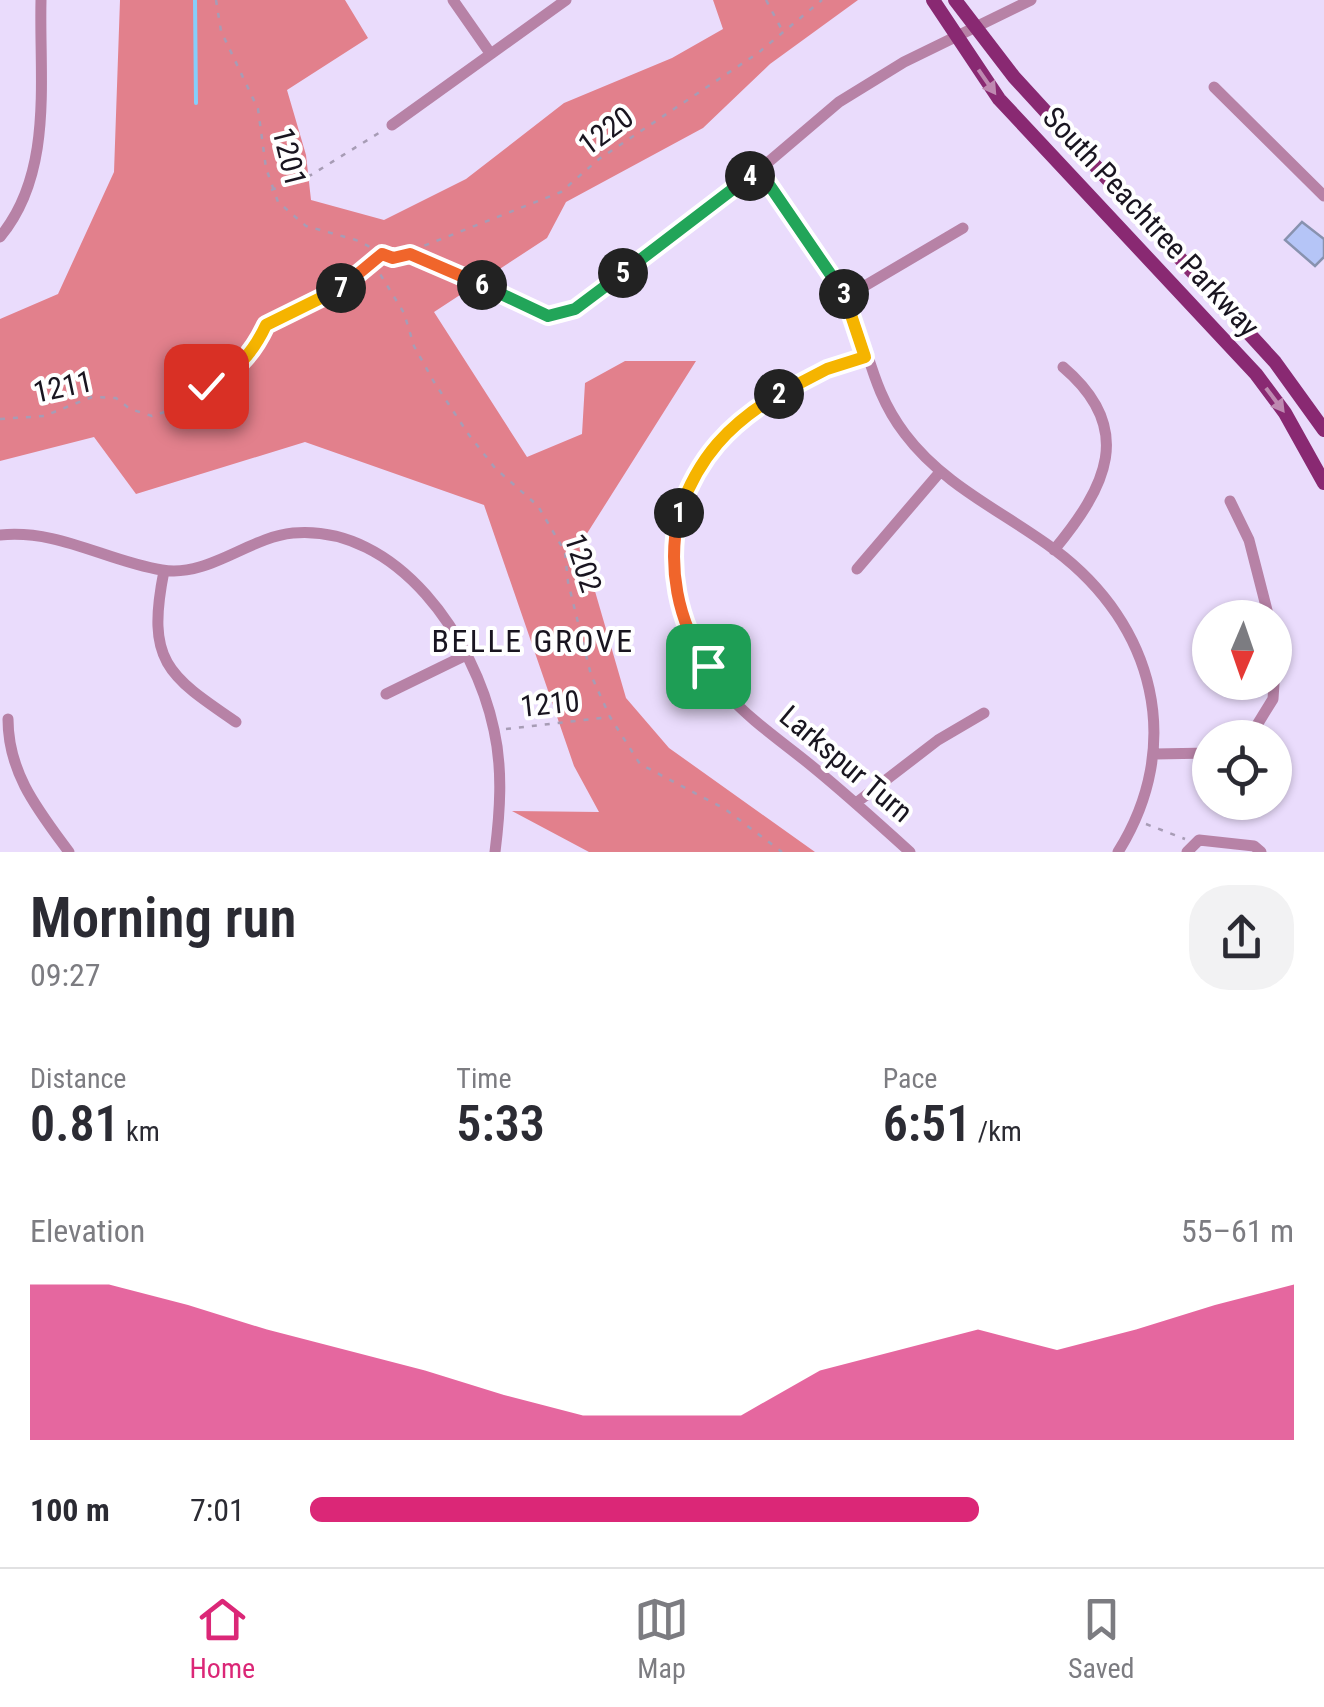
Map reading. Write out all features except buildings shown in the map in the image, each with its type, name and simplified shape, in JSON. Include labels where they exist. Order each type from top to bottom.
[{"type":"main road","name":"South Peachtree Parkway","points":[[934,0],[954,36],[999,99],[1256,374],[1285,413],[1324,483]]},
{"type":"main road","name":"South Peachtree Parkway","points":[[955,0],[1014,78],[1275,362],[1324,430]]},
{"type":"street","points":[[0,237],[20,210],[37,165],[41,0]]},
{"type":"street","points":[[453,0],[490,53]]},
{"type":"street","points":[[392,125],[566,0]]},
{"type":"street","points":[[548,316],[575,309],[759,170],[839,102],[954,36],[1031,0]]},
{"type":"street","points":[[1214,88],[1324,196]]},
{"type":"street","points":[[759,170],[846,296],[865,357],[904,432],[940,472],[1054,550],[1096,588],[1136,647],[1148,682],[1155,754],[1136,820],[1118,852]]},
{"type":"street","points":[[846,296],[964,228]]},
{"type":"street","name":"Larkspur Turn","points":[[865,357],[806,378],[718,439],[683,499],[673,566],[690,633],[725,692],[910,852]]},
{"type":"street","points":[[1054,550],[1094,496],[1107,452],[1102,413],[1063,368]]},
{"type":"street","points":[[857,569],[940,472]]},
{"type":"street","points":[[1230,502],[1249,540],[1264,600]]},
{"type":"street","points":[[0,535],[33,533],[164,571],[190,569],[290,533],[343,537],[377,553],[401,572],[445,621],[466,654],[494,731],[499,793],[495,852]]},
{"type":"street","points":[[164,571],[156,609],[158,637],[172,670],[192,695],[236,722]]},
{"type":"street","points":[[386,694],[466,654]]},
{"type":"street","points":[[856,804],[938,740],[984,713]]},
{"type":"street","points":[[8,718],[8,747],[18,778],[69,852]]},
{"type":"street","points":[[1155,754],[1192,753]]},
{"type":"street","points":[[1191,848],[1254,846],[1262,852]]},
{"type":"path","name":"1201","points":[[216,0],[221,32],[258,109],[272,190],[288,212],[306,226],[356,240],[393,258]]},
{"type":"path","points":[[766,0],[784,33]]},
{"type":"path","name":"1220","points":[[393,258],[560,192],[599,159],[784,33],[822,0]]},
{"type":"path","points":[[272,190],[311,175],[392,125]]},
{"type":"path","points":[[372,251],[372,261]]},
{"type":"path","name":"1211","points":[[0,420],[44,416],[92,397],[116,398],[130,409],[152,416],[184,406],[255,350],[266,325],[341,289],[382,254]]},
{"type":"path","points":[[410,254],[521,300],[548,316]]},
{"type":"path","name":"1202","points":[[372,261],[404,314],[414,346],[452,408],[495,468],[538,506],[565,552],[568,582],[591,675],[610,717],[640,764],[726,808],[782,852]]},
{"type":"path","name":"1210","points":[[494,731],[610,717]]},
{"type":"path","points":[[1136,820],[1191,848]]},
{"type":"shaded area","points":[[120,0],[345,0],[368,38],[287,90],[306,155],[311,200],[384,220],[466,179],[564,103],[672,58],[723,29],[713,0],[858,0],[770,64],[703,128],[566,202],[547,238],[434,312],[527,457],[582,434],[585,383],[625,361],[696,361],[581,543],[626,698],[669,748],[815,852],[589,852],[512,811],[599,812],[574,766],[484,505],[305,442],[136,494],[94,437],[0,461],[0,319],[58,294],[114,172]]},
{"type":"waterway","points":[[195,0],[196,103]]},
{"type":"district","name":"BELLE GROVE","points":[[533,641]]},
{"type":"route","points":[[206,386],[232,373],[255,350],[266,325],[341,289],[382,254],[393,258],[410,254],[537,307],[548,316],[575,309],[759,170],[846,296],[865,357],[806,378],[764,403],[718,439],[706,452],[689,484],[678,515],[673,566],[682,615],[708,666]]}]
